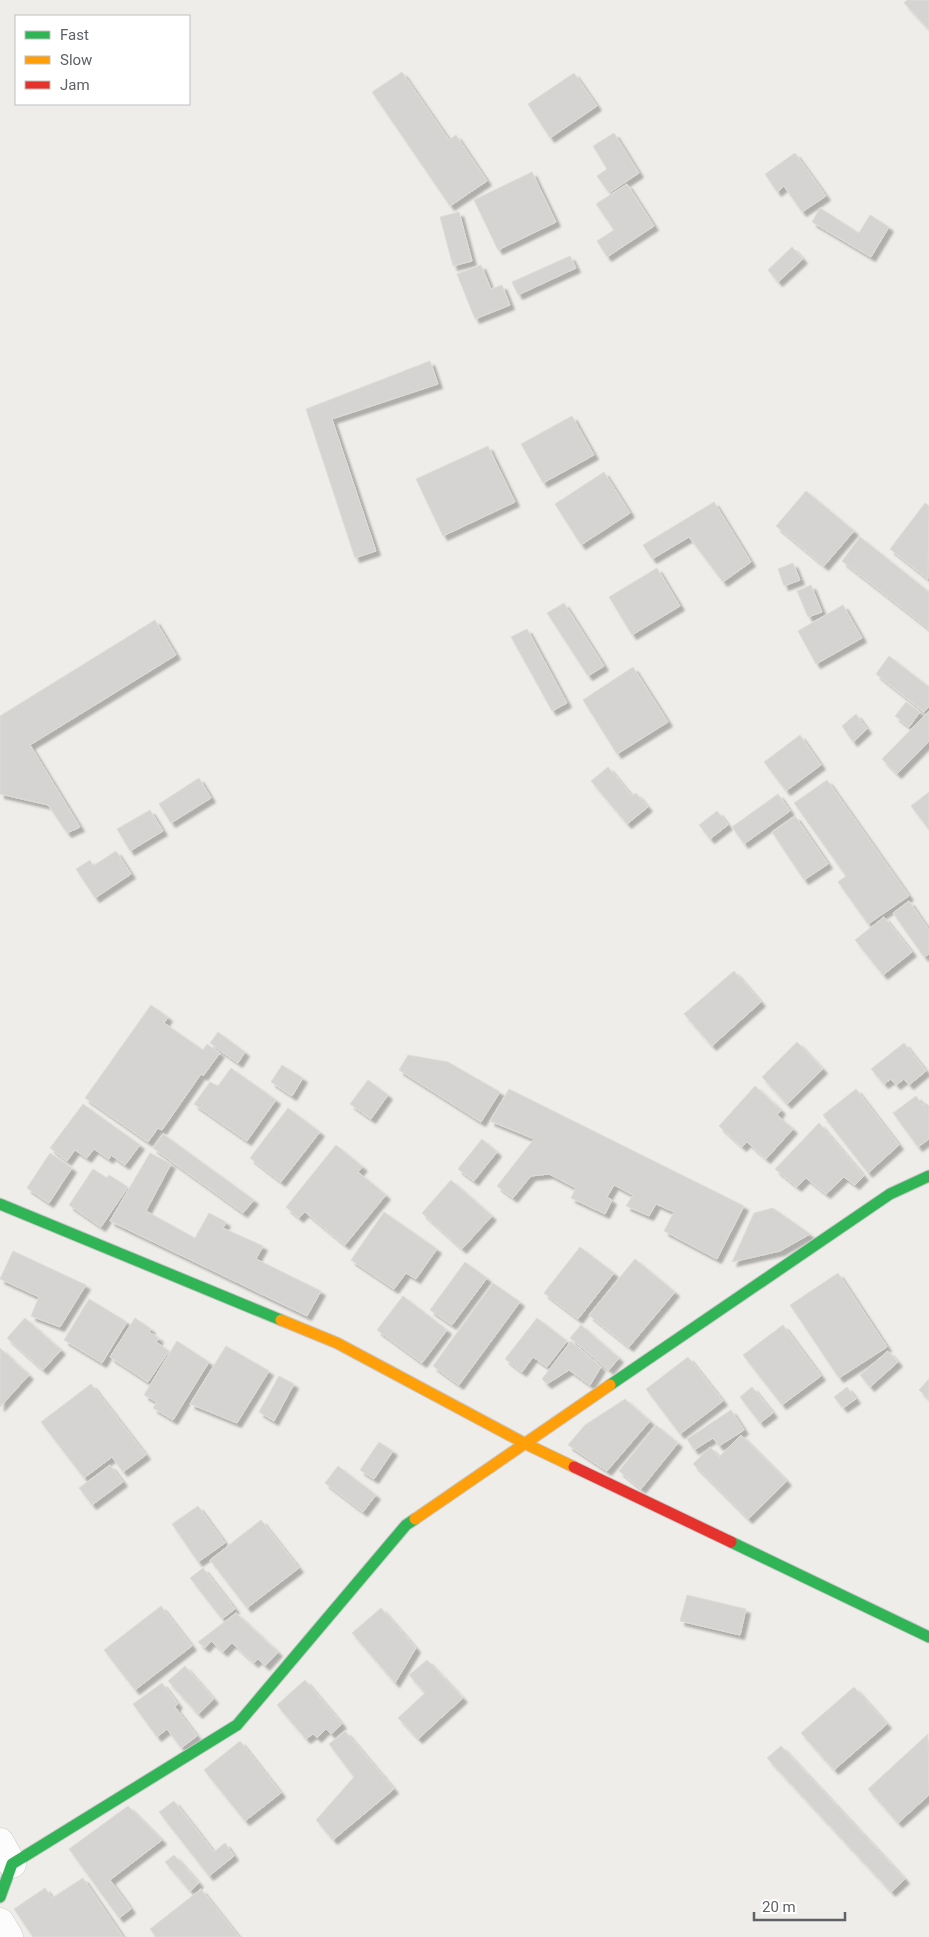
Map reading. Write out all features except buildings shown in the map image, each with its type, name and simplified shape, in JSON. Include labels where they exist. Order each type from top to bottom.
[{"type":"street","points":[[0,1897],[6,1853],[237,1725],[406,1525],[890,1194],[929,1176]]},
{"type":"street","points":[[0,1204],[338,1343],[526,1444],[929,1637]]},
{"type":"street","points":[[0,1922],[9,1937]]},
{"type":"traffic: fast","points":[[610,1385],[890,1194],[929,1176]]},
{"type":"traffic: fast","points":[[0,1204],[281,1320]]},
{"type":"traffic: fast","points":[[0,1897],[12,1864],[237,1725],[406,1525],[415,1519]]},
{"type":"traffic: fast","points":[[731,1542],[929,1637]]},
{"type":"traffic: slow","points":[[281,1320],[337,1343],[526,1444],[574,1467]]},
{"type":"traffic: slow","points":[[415,1519],[610,1385]]},
{"type":"traffic: jam","points":[[574,1467],[731,1542]]}]
